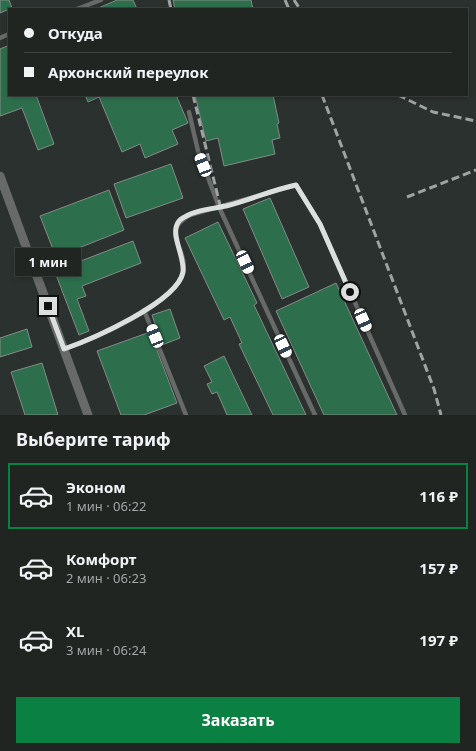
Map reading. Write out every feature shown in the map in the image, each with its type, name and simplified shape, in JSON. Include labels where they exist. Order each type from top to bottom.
[{"type":"street","points":[[0,176],[3,192],[88,415]]},
{"type":"lane","points":[[80,8],[101,0]]},
{"type":"lane","points":[[190,112],[198,151],[219,207],[315,415]]},
{"type":"lane","points":[[64,349],[87,341],[128,321],[166,296],[183,273],[182,256],[176,242],[175,228],[180,220],[190,215],[296,185],[320,224],[405,415]]},
{"type":"lane","points":[[144,310],[186,415]]},
{"type":"building","points":[[0,0],[9,0],[12,8],[8,8],[8,10],[0,13]]},
{"type":"building","points":[[117,0],[133,0],[137,8],[98,8]]},
{"type":"building","points":[[173,0],[251,0],[253,8],[175,8]]},
{"type":"building","points":[[7,46],[8,48],[8,96],[36,96],[54,144],[38,150],[22,108],[0,116],[0,49]]},
{"type":"building","points":[[85,96],[176,96],[188,123],[172,130],[178,144],[145,158],[140,144],[122,152],[99,97],[88,102]]},
{"type":"building","points":[[195,96],[273,96],[279,123],[277,124],[280,138],[272,140],[275,154],[224,166],[218,138],[206,141]]},
{"type":"building","points":[[171,164],[183,198],[126,218],[114,184]]},
{"type":"building","points":[[109,190],[124,230],[56,257],[40,216]]},
{"type":"building","points":[[270,198],[309,287],[282,299],[243,209]]},
{"type":"building","points":[[218,222],[257,303],[254,305],[306,415],[273,415],[239,344],[242,343],[230,317],[224,320],[185,238]]},
{"type":"building","points":[[133,241],[141,263],[82,286],[86,296],[77,299],[89,331],[79,335],[53,267],[63,263],[65,267]]},
{"type":"building","points":[[336,283],[397,415],[324,415],[276,311]]},
{"type":"building","points":[[170,309],[180,338],[162,345],[152,315]]},
{"type":"building","points":[[27,329],[32,347],[0,357],[0,338]]},
{"type":"building","points":[[150,332],[177,403],[144,415],[121,415],[97,351]]},
{"type":"building","points":[[224,356],[252,415],[227,415],[217,392],[212,394],[207,384],[212,382],[204,366]]},
{"type":"building","points":[[42,363],[58,415],[25,415],[11,372]]},
{"type":"railway","points":[[169,0],[171,8]]},
{"type":"railway","points":[[285,0],[289,8]]},
{"type":"railway","points":[[294,0],[299,8]]},
{"type":"railway","points":[[193,96],[220,205]]},
{"type":"railway","points":[[322,96],[434,389],[441,415]]},
{"type":"railway","points":[[400,96],[433,112],[476,121]]},
{"type":"railway","points":[[407,197],[476,170]]},
{"type":"route","points":[[48,306],[64,349],[87,341],[128,321],[166,296],[183,273],[182,256],[176,242],[175,228],[180,220],[190,215],[215,207],[225,206],[296,185],[320,224],[350,292]]}]
